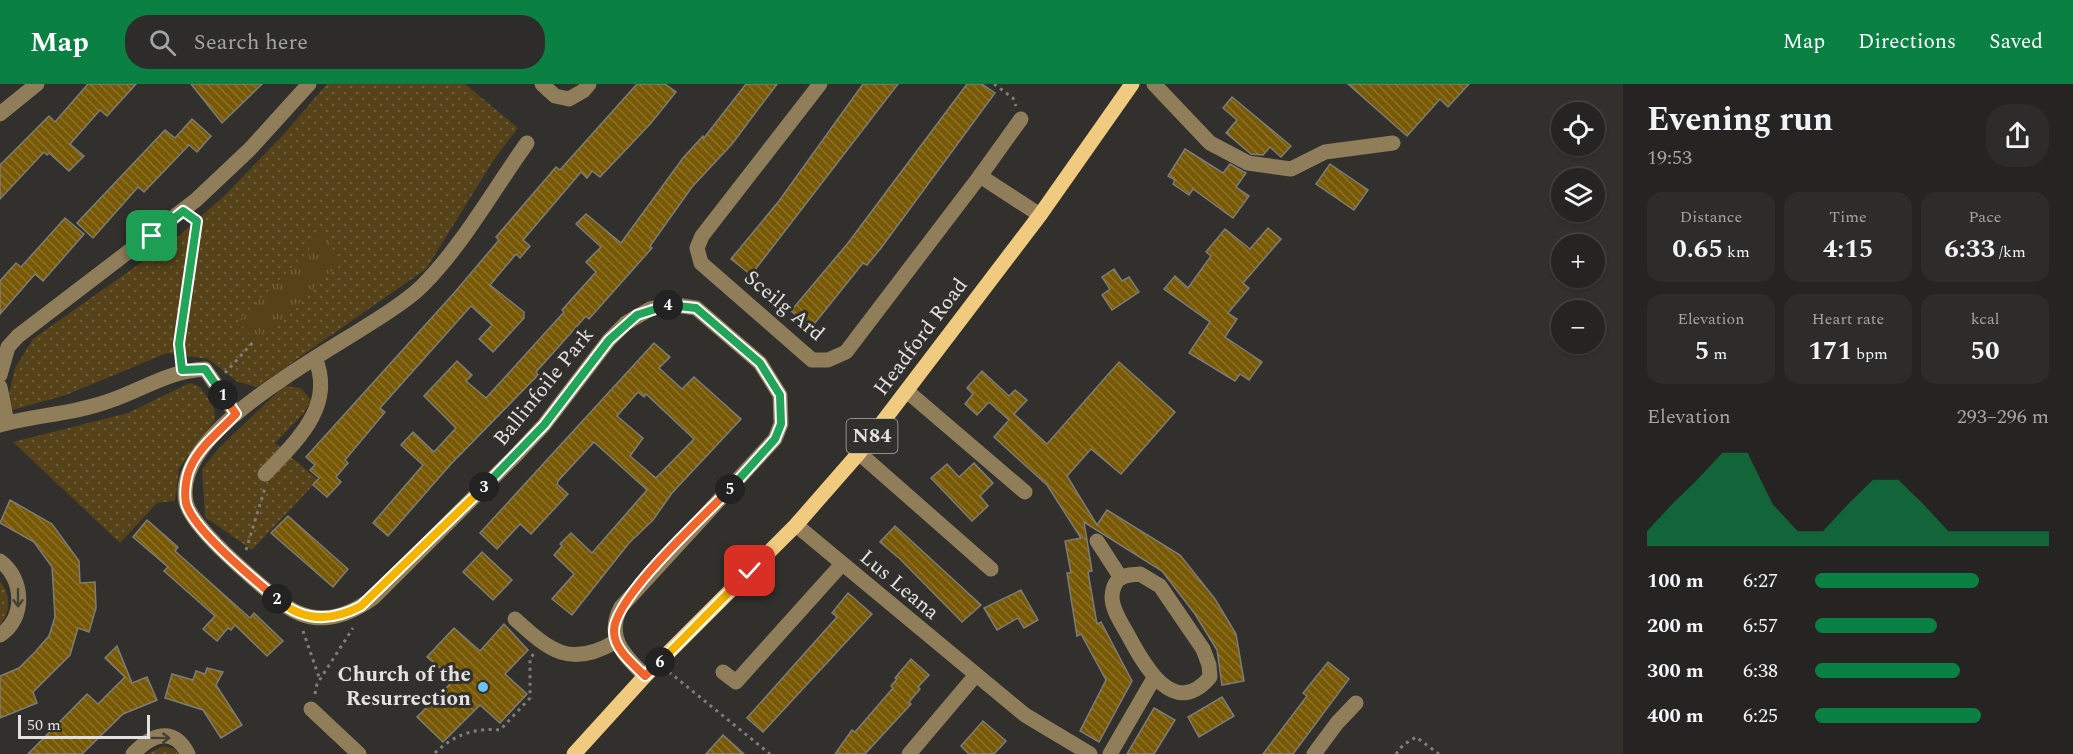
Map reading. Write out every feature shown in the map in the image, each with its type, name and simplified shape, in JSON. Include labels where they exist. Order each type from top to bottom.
[{"type":"main road","name":"Headford Road","points":[[574,754],[645,676],[796,525],[858,453],[908,392],[1040,215],[1129,85]]},
{"type":"street","points":[[0,114],[37,84]]},
{"type":"street","points":[[0,375],[8,347],[18,336],[183,211],[250,149],[309,84]]},
{"type":"street","points":[[542,84],[555,96],[569,99],[583,91],[589,84]]},
{"type":"street","name":"Sceilg Ard","points":[[820,84],[702,236],[697,248],[701,263],[812,360],[828,360],[846,352],[1021,119]]},
{"type":"street","points":[[1154,84],[1210,143],[1248,163],[1291,169],[1325,152],[1393,144]]},
{"type":"street","points":[[304,617],[284,606],[199,525],[186,501],[186,482],[191,467],[200,453],[236,414],[290,372],[393,309],[422,285],[527,143]]},
{"type":"street","points":[[980,176],[1040,215]]},
{"type":"street","name":"Ballinfoile Park","points":[[304,617],[328,618],[348,613],[373,598],[544,425],[609,340],[626,323],[650,309],[669,304],[696,308],[768,372],[780,395],[781,424],[775,439],[746,472],[631,593],[617,614],[615,642]]},
{"type":"street","points":[[265,474],[303,434],[314,416],[321,388],[319,368],[315,358]]},
{"type":"street","points":[[0,387],[4,424],[69,413],[109,401],[182,370],[205,369],[236,414]]},
{"type":"street","points":[[908,392],[1025,492]]},
{"type":"street","points":[[858,453],[991,569]]},
{"type":"street","name":"Lus Leana","points":[[796,525],[975,676],[1025,715],[1090,754]]},
{"type":"street","points":[[1097,541],[1121,578]]},
{"type":"street","points":[[0,561],[13,575],[18,590],[19,605],[14,620],[0,635]]},
{"type":"street","points":[[723,672],[736,682],[842,564]]},
{"type":"street","points":[[1140,574],[1160,586],[1203,650],[1209,665],[1210,677],[1197,689],[1186,693],[1164,686],[1154,678],[1141,661],[1116,614],[1112,599],[1113,590],[1125,575],[1140,574]]},
{"type":"street","points":[[515,619],[543,645],[568,655],[582,656],[615,642],[628,660],[645,676]]},
{"type":"street","points":[[909,754],[975,676]]},
{"type":"street","points":[[1110,754],[1154,678]]},
{"type":"street","points":[[1314,754],[1337,723],[1356,704]]},
{"type":"street","points":[[311,709],[359,754]]},
{"type":"street","points":[[133,754],[152,737],[162,736],[174,739],[188,754]]},
{"type":"path","points":[[994,84],[1012,98],[1021,119]]},
{"type":"path","points":[[182,370],[179,344],[197,221],[183,211]]},
{"type":"path","points":[[216,383],[255,340]]},
{"type":"path","points":[[240,566],[265,491],[265,474]]},
{"type":"path","points":[[311,709],[320,680],[352,629],[354,623],[348,613]]},
{"type":"path","points":[[304,617],[304,635],[320,680]]},
{"type":"path","points":[[435,754],[460,734],[490,729],[500,730],[530,698],[530,658],[543,645]]},
{"type":"path","points":[[659,663],[770,754]]},
{"type":"path","points":[[1396,754],[1403,745],[1416,736],[1439,754]]},
{"type":"green space","points":[[327,84],[465,84],[518,128],[495,158],[426,269],[257,387],[238,382],[208,359],[167,353],[66,395],[5,412],[15,368],[33,339],[180,235],[226,194],[283,135]]},
{"type":"green space","points":[[320,232],[331,243],[338,268],[330,272],[258,344],[238,321],[309,250],[311,242]]},
{"type":"green space","points":[[190,383],[200,387],[214,407],[215,420],[179,468],[175,501],[157,503],[120,543],[13,442],[128,413]]},
{"type":"green space","points":[[284,386],[301,388],[311,400],[304,413],[275,443],[318,480],[252,550],[205,517],[202,469],[219,448]]},
{"type":"green space","points":[[0,581],[8,598],[8,609],[0,625]]},
{"type":"green space","points":[[163,746],[175,749],[178,754],[147,754]]},
{"type":"building","points":[[88,84],[136,84],[107,116],[100,110],[70,144],[84,156],[69,171],[49,153],[47,155],[44,152],[0,199],[0,165],[49,116],[55,122]]},
{"type":"building","points":[[191,84],[262,84],[222,123]]},
{"type":"building","points":[[637,84],[665,84],[676,92],[651,123],[600,177],[592,171],[587,178],[581,172],[523,240],[530,246],[520,258],[516,254],[490,285],[524,312],[524,318],[493,352],[479,339],[492,325],[471,306],[380,408],[385,412],[345,460],[348,463],[336,477],[341,482],[327,497],[313,485],[319,478],[310,470],[315,465],[306,457],[455,292],[499,240],[496,237],[556,167],[560,170]]},
{"type":"building","points":[[746,84],[777,84],[732,144],[692,187],[650,246],[652,248],[589,319],[586,316],[536,372],[538,375],[450,465],[388,536],[373,523],[423,465],[401,445],[413,432],[434,452],[456,428],[424,396],[457,361],[472,375],[466,381],[486,398],[564,312],[562,310],[596,272],[586,262],[601,247],[576,224],[586,214],[621,243],[683,158],[703,136],[704,138]]},
{"type":"building","points":[[863,84],[898,84],[751,275],[731,259],[779,201]]},
{"type":"building","points":[[967,84],[982,84],[995,93],[881,248],[867,265],[863,263],[811,328],[791,311],[848,243]]},
{"type":"building","points":[[1348,84],[1469,84],[1448,107],[1440,99],[1407,136]]},
{"type":"building","points":[[1232,97],[1291,146],[1281,157],[1270,147],[1263,155],[1251,154],[1226,133],[1237,120],[1223,108]]},
{"type":"building","points":[[192,119],[211,136],[197,152],[189,145],[144,192],[138,187],[93,238],[77,223],[165,130],[175,138]]},
{"type":"building","points":[[1185,149],[1223,173],[1230,164],[1246,173],[1236,187],[1249,196],[1233,218],[1193,189],[1189,195],[1173,184],[1175,180],[1168,176]]},
{"type":"building","points":[[1330,164],[1368,190],[1354,210],[1316,184]]},
{"type":"building","points":[[65,218],[84,234],[43,281],[35,274],[0,314],[0,281],[16,263],[21,267]]},
{"type":"building","points":[[1268,228],[1281,239],[1243,283],[1249,288],[1228,313],[1237,319],[1225,337],[1262,362],[1249,380],[1240,374],[1235,381],[1189,353],[1210,322],[1164,289],[1175,276],[1188,288],[1211,256],[1206,252],[1225,229],[1250,249]]},
{"type":"building","points":[[1114,269],[1122,281],[1129,277],[1139,292],[1112,310],[1102,295],[1110,289],[1102,277]]},
{"type":"building","points":[[654,343],[670,357],[659,368],[682,389],[694,377],[741,419],[672,493],[653,520],[629,543],[572,615],[552,599],[574,574],[554,555],[562,546],[560,544],[571,533],[592,553],[647,490],[594,442],[558,481],[557,484],[568,494],[531,534],[520,524],[497,549],[480,533]],"holes":[[[638,392],[644,397],[646,394],[694,439],[656,478],[630,456],[643,438],[617,416]]]},
{"type":"building","points":[[1119,362],[1175,412],[1121,474],[1091,449],[1067,476],[1097,525],[1107,510],[1180,555],[1215,599],[1236,634],[1244,681],[1222,685],[1217,650],[1195,614],[1162,571],[1084,522],[1092,571],[1088,572],[1097,624],[1101,622],[1132,681],[1099,742],[1080,731],[1106,680],[1081,634],[1077,636],[1067,573],[1071,573],[1065,541],[1081,538],[1047,485],[994,437],[1009,420],[989,402],[977,415],[965,404],[973,394],[967,388],[982,371],[1009,396],[1015,390],[1027,400],[1014,414],[1047,444]]},
{"type":"building","points":[[974,463],[993,483],[980,496],[988,506],[972,521],[931,478],[947,464],[959,477]]},
{"type":"building","points":[[10,500],[52,524],[79,561],[80,583],[95,582],[96,608],[89,632],[78,628],[70,655],[33,692],[37,703],[0,718],[0,676],[19,668],[35,652],[49,636],[55,617],[52,567],[34,542],[0,523]]},
{"type":"building","points":[[288,516],[348,569],[333,587],[271,533]]},
{"type":"building","points":[[147,520],[178,547],[175,551],[250,618],[254,613],[283,641],[267,656],[235,625],[231,630],[228,628],[217,641],[203,629],[215,616],[164,571],[168,567],[133,537]]},
{"type":"building","points":[[895,526],[981,605],[962,622],[880,542]]},
{"type":"building","points":[[482,552],[512,580],[493,600],[463,572]]},
{"type":"building","points":[[1021,590],[1038,620],[1024,628],[1018,618],[997,630],[984,608]]},
{"type":"building","points":[[848,593],[872,614],[763,732],[747,718],[837,617],[832,613]]},
{"type":"building","name":"Church of the Resurrection","points":[[504,624],[528,650],[505,674],[527,694],[500,723],[480,705],[443,742],[417,717],[454,680],[427,657],[454,628],[480,651]]},
{"type":"building","points":[[117,646],[132,683],[147,677],[157,700],[123,714],[82,754],[28,754],[87,694],[98,704],[125,677],[105,658]]},
{"type":"building","points":[[911,659],[929,675],[918,687],[920,689],[909,702],[911,704],[865,754],[835,754],[852,730],[855,732],[893,688],[891,686],[897,679],[895,678]]},
{"type":"building","points":[[1328,662],[1349,679],[1293,754],[1263,754],[1307,696],[1303,693]]},
{"type":"building","points":[[207,668],[223,672],[216,685],[242,725],[221,738],[203,710],[165,698],[172,674],[193,680],[196,671],[205,674]]},
{"type":"building","points":[[1222,697],[1234,716],[1199,737],[1188,717]]},
{"type":"building","points":[[1154,708],[1175,720],[1154,754],[1127,754]]},
{"type":"building","points":[[983,721],[1006,741],[994,754],[969,754],[961,746]]},
{"type":"building","points":[[723,735],[744,754],[706,754]]},
{"type":"place","name":"Church of the Resurrection","points":[[483,687]]},
{"type":"route","points":[[152,236],[183,211],[197,221],[179,344],[182,370],[205,369],[236,414],[200,453],[191,467],[186,482],[186,501],[199,525],[284,606],[304,617],[328,618],[348,613],[373,598],[544,425],[594,358],[626,323],[650,309],[669,304],[696,308],[760,363],[768,372],[780,395],[781,424],[775,439],[631,593],[617,614],[615,642],[628,660],[645,676],[750,571]]}]
